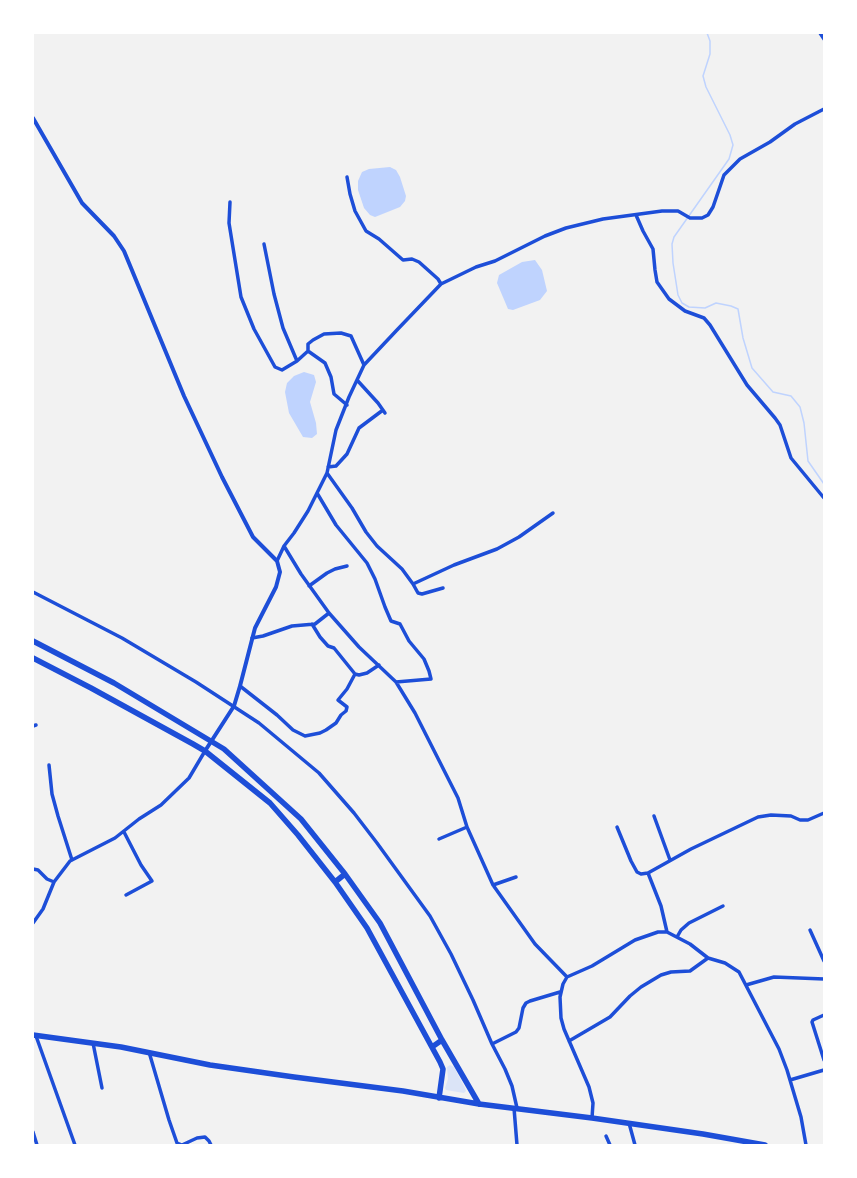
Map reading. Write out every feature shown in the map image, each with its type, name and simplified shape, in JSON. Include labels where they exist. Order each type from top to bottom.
[{"type":"main road","points":[[33,641],[108,680],[212,742],[224,750],[301,819],[345,874],[380,923],[442,1040],[479,1104]]},
{"type":"main road","points":[[33,658],[92,688],[205,752],[270,803],[298,835],[335,882],[368,928],[436,1053],[443,1069],[439,1098]]},
{"type":"main road","points":[[335,882],[345,874]]},
{"type":"main road","points":[[35,1035],[149,1052],[210,1065],[325,1082],[403,1091],[479,1104],[592,1118],[765,1145]]},
{"type":"main road","points":[[432,1047],[442,1040]]},
{"type":"street","points":[[820,33],[824,39]]},
{"type":"street","points":[[277,561],[284,546],[294,534],[308,511],[327,473],[336,430],[364,366],[441,284],[476,267],[495,261],[544,236],[566,228],[603,219],[662,211],[678,211],[690,218],[702,218],[708,215],[718,194],[724,175],[740,160],[770,142],[795,124],[824,109]]},
{"type":"street","points":[[33,118],[82,204],[114,236],[124,251],[184,396],[222,477],[254,537],[277,561],[280,572],[276,587],[254,628],[234,706],[189,778],[161,805],[139,819],[124,832],[70,861],[54,882],[43,909],[33,923]]},
{"type":"street","points":[[347,177],[355,211],[366,231],[379,239],[403,260],[412,259],[419,262],[438,279],[441,284]]},
{"type":"street","points":[[230,202],[229,223],[241,297],[254,329],[275,367],[282,370],[308,351]]},
{"type":"street","points":[[636,215],[653,249],[655,270],[661,287],[669,299],[685,312],[704,318],[710,325],[747,385],[780,425],[791,458],[824,498]]},
{"type":"street","points":[[264,244],[274,294],[283,328],[296,361]]},
{"type":"street","points":[[308,351],[308,344],[324,334],[341,333],[351,336],[364,366]]},
{"type":"street","points":[[308,351],[325,363],[331,377],[334,394],[347,405]]},
{"type":"street","points":[[328,467],[336,466],[347,454],[359,428],[384,411],[357,380]]},
{"type":"street","points":[[327,473],[352,508],[366,532],[377,546],[402,569],[418,593],[422,594],[443,588]]},
{"type":"street","points":[[317,493],[336,525],[367,563],[392,621],[400,624],[430,671],[431,679],[396,682]]},
{"type":"street","points":[[413,584],[454,565],[497,549],[553,513]]},
{"type":"street","points":[[284,546],[329,613],[359,647],[396,682],[416,713],[455,792],[467,826],[493,885],[535,944],[568,977]]},
{"type":"street","points":[[310,586],[326,573],[347,566]]},
{"type":"street","points":[[33,592],[122,638],[196,682],[259,723],[319,774],[354,813],[430,916],[473,1000],[512,1086],[517,1145]]},
{"type":"street","points":[[252,638],[263,636],[292,626],[315,624],[329,613]]},
{"type":"street","points":[[312,624],[320,637],[328,646],[334,648],[346,665],[355,674],[359,675],[367,673],[379,665]]},
{"type":"street","points":[[240,686],[277,715],[293,730],[306,736],[326,730],[336,723],[341,715],[346,711],[347,708],[338,700],[347,689],[355,674]]},
{"type":"street","points":[[49,765],[52,794],[72,860]]},
{"type":"street","points":[[617,827],[631,861],[637,872],[641,874],[648,873],[712,839],[765,815],[791,816],[800,820],[808,820],[824,813]]},
{"type":"street","points":[[654,816],[670,860]]},
{"type":"street","points":[[439,839],[467,826]]},
{"type":"street","points":[[124,832],[141,865],[152,881],[126,895]]},
{"type":"street","points":[[33,869],[38,870],[47,880],[54,882]]},
{"type":"street","points":[[648,873],[660,901],[667,932]]},
{"type":"street","points":[[493,885],[516,877]]},
{"type":"street","points":[[677,937],[681,930],[689,922],[723,906]]},
{"type":"street","points":[[810,930],[824,961]]},
{"type":"street","points":[[592,1118],[593,1103],[591,1096],[561,1018],[560,992],[563,984],[568,977],[592,966],[635,940],[658,932],[667,932],[690,944],[708,958],[725,963],[739,972],[778,1049],[790,1080],[801,1117],[806,1145]]},
{"type":"street","points":[[569,1041],[610,1017],[630,996],[661,974],[690,971],[708,958]]},
{"type":"street","points":[[746,985],[765,978],[774,977],[824,979]]},
{"type":"street","points":[[492,1044],[516,1032],[519,1028],[523,1008],[526,1003],[560,992]]},
{"type":"street","points":[[824,1016],[813,1020],[812,1022],[824,1060]]},
{"type":"street","points":[[35,1035],[74,1145]]},
{"type":"street","points":[[819,1044],[824,1042]]},
{"type":"street","points":[[93,1043],[102,1088]]},
{"type":"street","points":[[149,1052],[177,1143],[182,1145],[197,1138],[205,1137],[211,1145]]},
{"type":"street","points":[[790,1080],[824,1070]]},
{"type":"street","points":[[629,1124],[635,1145]]},
{"type":"street","points":[[33,1132],[37,1145]]},
{"type":"street","points":[[606,1136],[610,1145]]},
{"type":"shaded area","points":[[450,1065],[454,1067],[465,1088],[466,1091],[464,1093],[446,1090],[445,1088],[448,1079],[447,1067]]},
{"type":"water","points":[[390,167],[396,170],[400,177],[406,196],[405,201],[400,207],[375,217],[370,215],[364,208],[358,190],[358,181],[362,172],[369,169]]},
{"type":"water","points":[[535,260],[542,270],[547,291],[540,300],[513,310],[508,309],[497,283],[499,275],[522,262]]},
{"type":"water","points":[[304,372],[314,375],[316,382],[310,402],[316,423],[317,434],[312,438],[303,437],[289,413],[285,392],[287,383],[294,376]]},
{"type":"waterway","points":[[707,33],[710,41],[710,54],[703,76],[706,87],[730,135],[733,145],[729,159],[674,237],[672,244],[673,263],[678,295],[682,303],[689,307],[705,308],[716,303],[738,309],[743,338],[752,368],[773,392],[791,396],[800,407],[804,423],[808,461],[824,484]]}]
